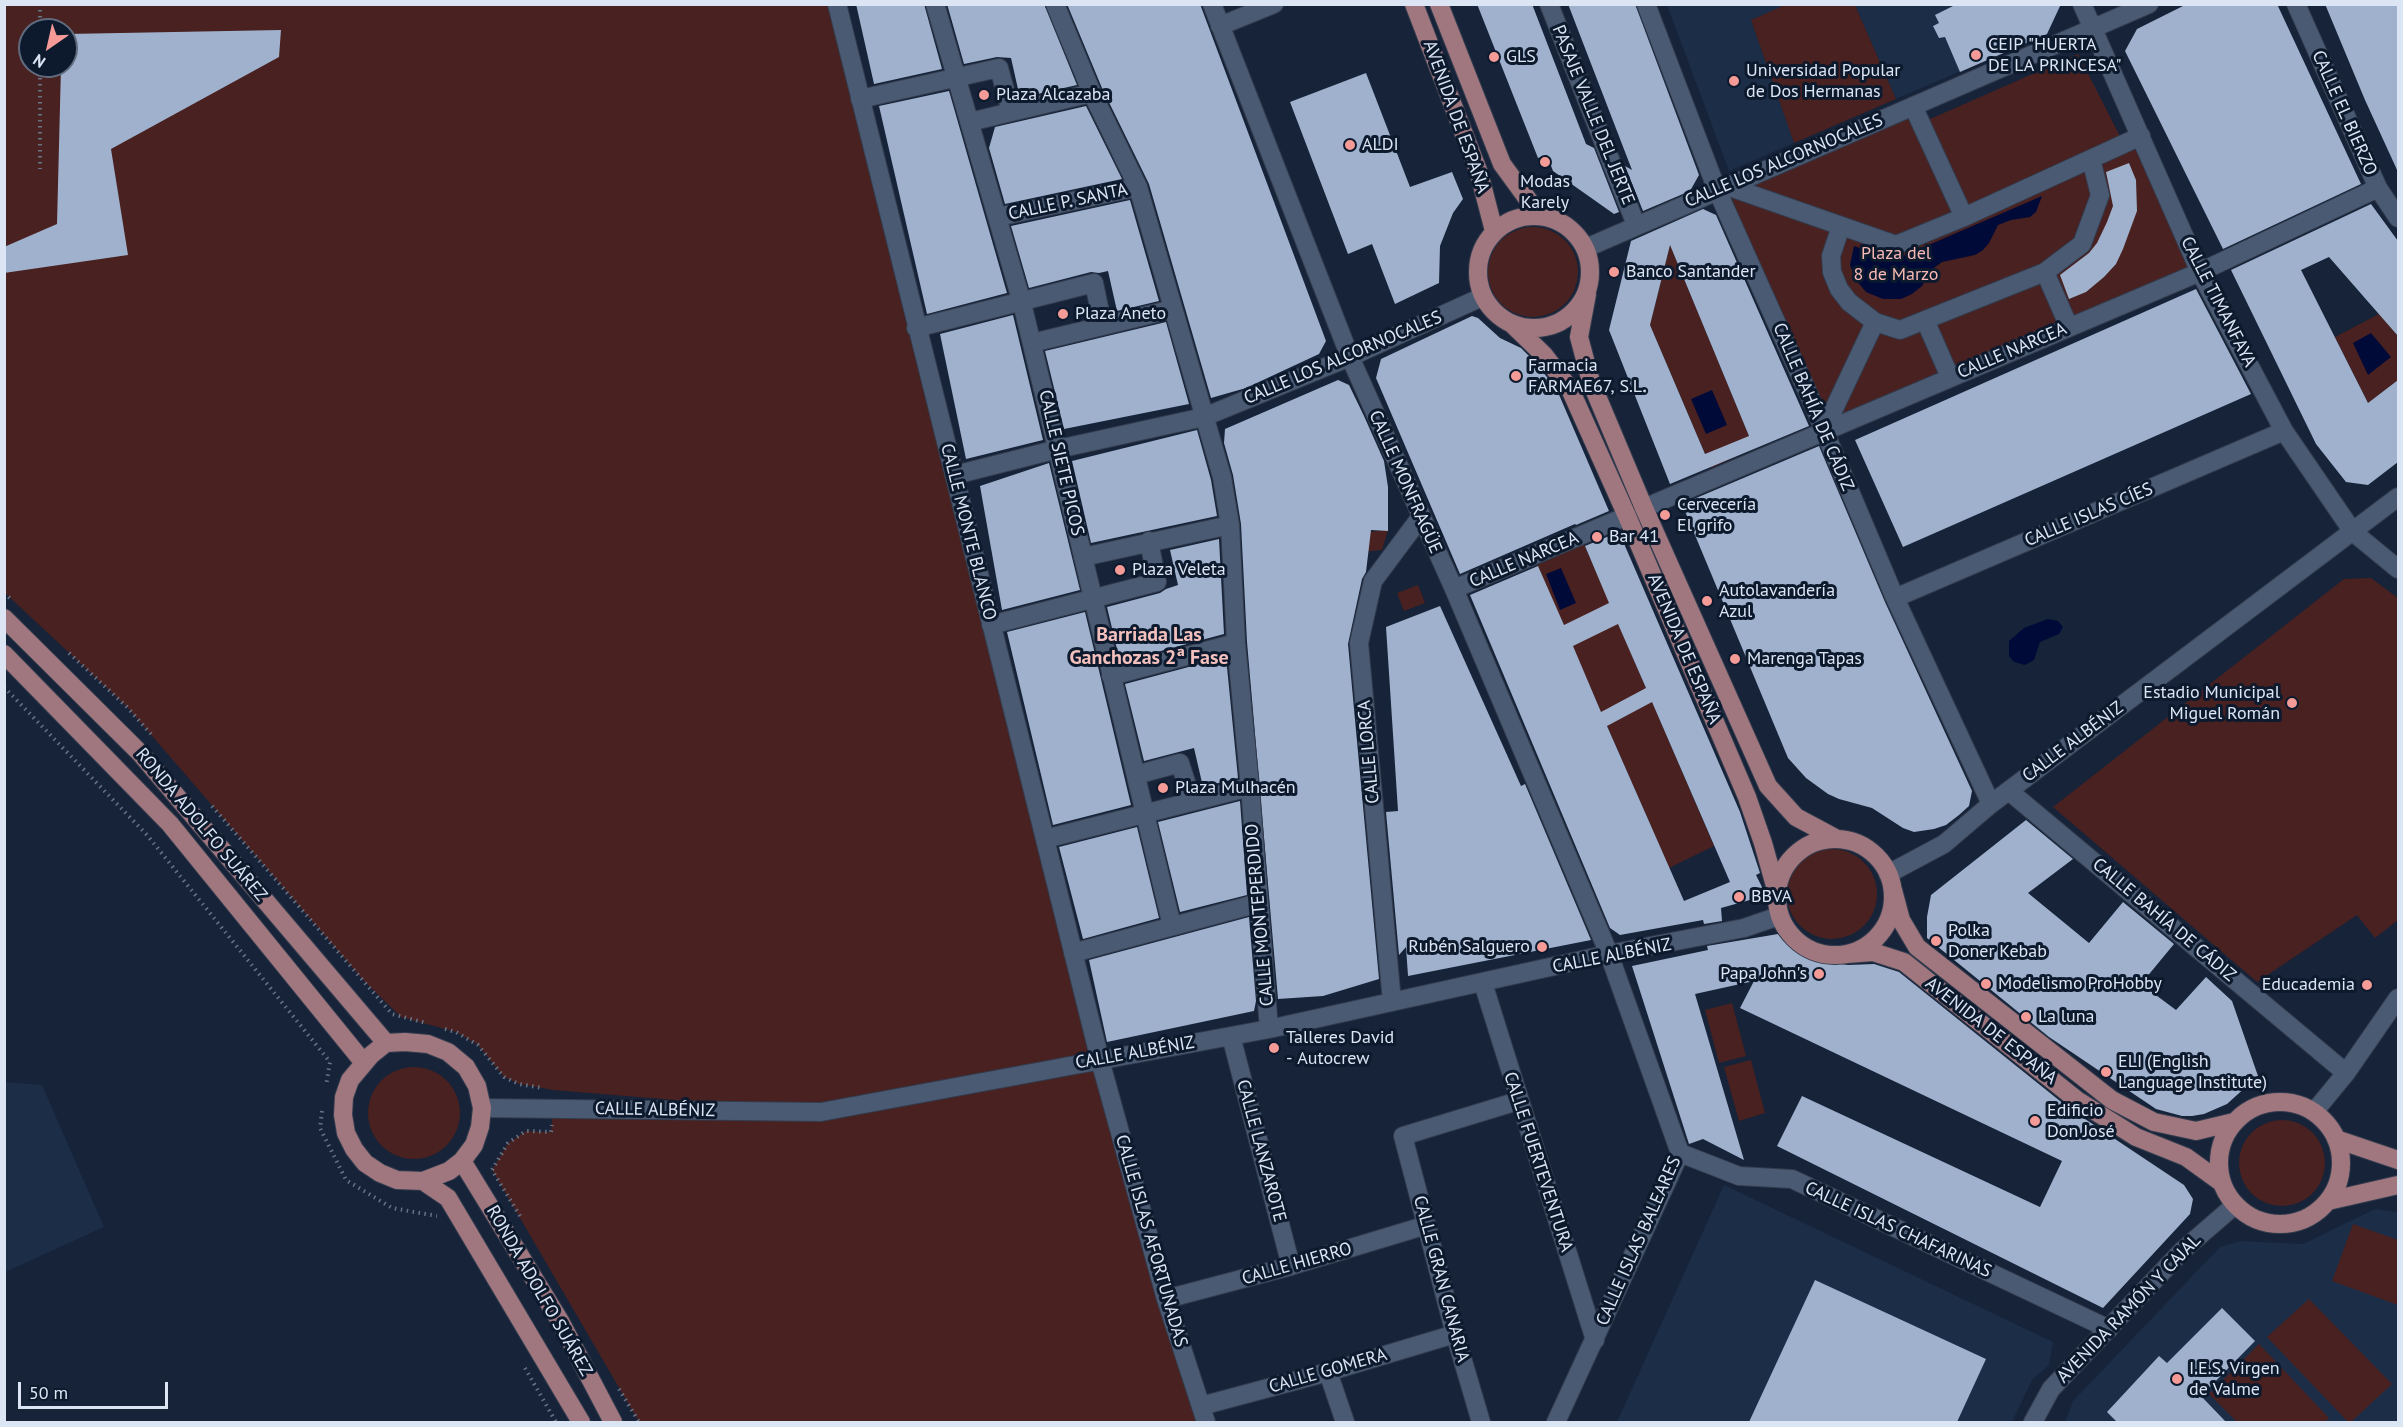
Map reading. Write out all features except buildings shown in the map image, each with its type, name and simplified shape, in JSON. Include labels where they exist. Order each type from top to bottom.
[{"type":"main road","name":"AVENIDA DE ESPAÑA","points":[[1414,4],[1479,173],[1494,231]]},
{"type":"main road","name":"AVENIDA DE ESPAÑA","points":[[1439,4],[1502,164],[1540,216]]},
{"type":"main road","points":[[1540,216],[1559,221],[1575,232],[1586,249],[1590,271],[1587,294],[1578,309],[1565,320],[1549,327],[1532,328],[1513,325],[1497,315],[1482,297],[1478,276],[1481,252],[1494,231],[1516,218],[1540,216]]},
{"type":"main road","name":"AVENIDA DE ESPAÑA","points":[[1587,294],[1579,337],[1588,371],[1644,508],[1768,786],[1796,817],[1837,839]]},
{"type":"main road","name":"AVENIDA DE ESPAÑA","points":[[1513,325],[1544,355],[1570,389],[1747,797],[1777,893]]},
{"type":"main road","name":"RONDA ADOLFO SUÁREZ","points":[[4,618],[140,753],[386,1043]]},
{"type":"main road","name":"RONDA ADOLFO SUÁREZ","points":[[4,654],[171,824],[364,1063]]},
{"type":"main road","points":[[1837,839],[1853,842],[1868,849],[1880,860],[1891,882],[1892,908],[1887,924],[1877,938],[1863,948],[1847,954],[1830,955],[1814,951],[1799,943],[1787,931],[1779,916],[1777,893],[1780,876],[1789,860],[1803,848],[1819,841],[1837,839]]},
{"type":"main road","name":"AVENIDA DE ESPAÑA","points":[[1891,882],[1901,920],[1917,947],[2112,1100],[2154,1122],[2196,1131],[2234,1122]]},
{"type":"main road","name":"AVENIDA DE ESPAÑA","points":[[1847,954],[1873,952],[1904,962],[2077,1100],[2136,1137],[2186,1157],[2222,1183]]},
{"type":"main road","points":[[386,1043],[428,1044],[448,1052],[466,1067],[477,1086],[482,1108],[480,1127],[474,1145],[462,1161],[449,1171],[423,1181],[397,1179],[380,1173],[365,1163],[354,1149],[346,1133],[343,1115],[344,1097],[350,1080],[364,1063],[386,1043]]},
{"type":"main road","points":[[2281,1102],[2299,1105],[2314,1112],[2327,1124],[2336,1139],[2341,1155],[2341,1172],[2337,1187],[2328,1201],[2313,1215],[2293,1223],[2272,1224],[2252,1218],[2235,1205],[2222,1183],[2219,1167],[2220,1151],[2225,1135],[2234,1122],[2248,1111],[2264,1104],[2281,1102]]},
{"type":"main road","points":[[2336,1139],[2398,1160]]},
{"type":"main road","name":"RONDA ADOLFO SUÁREZ","points":[[462,1161],[560,1321],[613,1422]]},
{"type":"main road","name":"RONDA ADOLFO SUÁREZ","points":[[423,1181],[448,1198],[581,1422]]},
{"type":"main road","points":[[2328,1201],[2398,1185]]},
{"type":"street","name":"CALLE MONTE BLANCO","points":[[837,4],[1100,1060]]},
{"type":"street","name":"CALLE SIETE PICOS","points":[[934,4],[1022,303],[1172,926]]},
{"type":"street","name":"CALLE MONTEPERDIDO","points":[[1055,4],[1092,93],[1138,187],[1222,477],[1230,525],[1236,643],[1269,1029]]},
{"type":"street","name":"CALLE MONFRAGÜE","points":[[1212,4],[1350,357],[1420,518],[1454,589],[1609,954]]},
{"type":"street","points":[[1221,26],[1274,4]]},
{"type":"street","name":"PASAJE VALLE DEL JERTE","points":[[1549,4],[1636,225]]},
{"type":"street","name":"CALLE BAHÍA DE CÁDIZ","points":[[1646,4],[1895,598],[1991,804]]},
{"type":"street","name":"CALLE TIMANFAYA","points":[[2082,4],[2200,272],[2284,431],[2353,532],[2398,569]]},
{"type":"street","name":"CALLE LOS ALCORNOCALES","points":[[1586,249],[1636,225],[2149,4]]},
{"type":"street","name":"CALLE EL BIERZO","points":[[2296,4],[2378,188],[2398,218]]},
{"type":"street","points":[[860,99],[999,68],[1011,112]]},
{"type":"street","points":[[970,122],[1092,93]]},
{"type":"street","points":[[1913,106],[1964,217]]},
{"type":"street","points":[[1722,188],[1896,245],[1964,217],[2141,136]]},
{"type":"street","points":[[1841,226],[1831,256],[1832,272],[1839,290],[1875,322],[1900,330],[2045,272],[2082,244],[2100,195],[2091,159]]},
{"type":"street","name":"CALLE P. SANTA","points":[[998,217],[1138,187]]},
{"type":"street","name":"CALLE NARCEA","points":[[1644,508],[2200,272],[2378,188]]},
{"type":"street","points":[[2045,272],[2069,327]]},
{"type":"street","points":[[916,328],[1094,283],[1103,326]]},
{"type":"street","name":"CALLE LOS ALCORNOCALES","points":[[955,475],[1058,449],[1204,417],[1350,357],[1482,297]]},
{"type":"street","points":[[1032,343],[1173,309]]},
{"type":"street","points":[[1926,320],[1950,377]]},
{"type":"street","points":[[1824,430],[1875,322]]},
{"type":"street","name":"CALLE ISLAS CÍES","points":[[1895,598],[2284,431]]},
{"type":"street","name":"CALLE ALBÉNIZ","points":[[1891,882],[2398,497]]},
{"type":"street","name":"CALLE NARCEA","points":[[1454,589],[1627,516]]},
{"type":"street","name":"CALLE LORCA","points":[[1392,1002],[1359,643],[1373,581],[1420,518]]},
{"type":"street","points":[[1083,557],[1230,525]]},
{"type":"street","points":[[991,625],[1157,582],[1149,541]]},
{"type":"street","points":[[1111,676],[1236,643]]},
{"type":"street","points":[[1136,775],[1180,763],[1192,801]]},
{"type":"street","points":[[1045,839],[1144,816],[1192,801],[1250,787]]},
{"type":"street","name":"CALLE BAHÍA DE CÁDIZ","points":[[2009,791],[2346,1073]]},
{"type":"street","points":[[1073,953],[1259,903]]},
{"type":"street","name":"CALLE ALBÉNIZ","points":[[482,1108],[821,1112],[1269,1029],[1609,954],[1744,928],[1779,916]]},
{"type":"street","name":"CALLE ISLAS BALEARES","points":[[1556,1422],[1680,1153],[1609,954]]},
{"type":"street","name":"CALLE FUERTEVENTURA","points":[[1483,983],[1518,1101],[1595,1340]]},
{"type":"street","points":[[2314,1112],[2346,1073],[2398,998]]},
{"type":"street","name":"CALLE LANZAROTE","points":[[1231,1036],[1291,1266]]},
{"type":"street","name":"CALLE ISLAS AFORTUNADAS","points":[[1100,1060],[1166,1299],[1203,1414]]},
{"type":"street","name":"CALLE GRAN CANARIA","points":[[1481,1422],[1455,1334],[1403,1136],[1518,1101]]},
{"type":"street","name":"CALLE ISLAS CHAFARINAS","points":[[1680,1153],[1739,1176],[1792,1179],[2109,1329]]},
{"type":"street","name":"AVENIDA RAMÓN Y CAJAL","points":[[2033,1422],[2051,1389],[2183,1250],[2235,1205]]},
{"type":"street","name":"CALLE HIERRO","points":[[1166,1299],[1291,1266],[1426,1225]]},
{"type":"street","name":"CALLE GOMERA","points":[[1203,1414],[1329,1372],[1455,1334]]},
{"type":"street","points":[[1329,1372],[1345,1422]]},
{"type":"path","points":[[40,78],[40,169]]},
{"type":"path","points":[[4,687],[147,835],[330,1062],[325,1095]]},
{"type":"path","points":[[323,1106],[320,1128],[346,1180],[392,1208],[436,1215],[441,1222]]},
{"type":"path","points":[[520,1360],[556,1422]]},
{"type":"shaded area","points":[[2056,4],[2047,34],[1896,99],[1855,5]]},
{"type":"shaded area","name":"Universidad Popular de Dos Hermanas","points":[[1667,5],[1787,5],[1751,20],[1794,143],[1729,171]]},
{"type":"shaded area","points":[[2042,196],[2036,212],[2030,217],[1998,225],[1983,250],[1975,255],[1942,262],[1931,270],[1922,286],[1901,299],[1883,299],[1866,292],[1856,280],[1850,265],[1854,246],[1894,260]]},
{"type":"shaded area","points":[[2371,333],[2391,357],[2368,375],[2353,343]]},
{"type":"shaded area","points":[[1712,390],[1727,425],[1706,434],[1691,399]]},
{"type":"shaded area","points":[[1561,568],[1576,603],[1560,610],[1546,574]]},
{"type":"shaded area","points":[[2048,619],[2058,621],[2063,627],[2059,634],[2040,642],[2034,660],[2025,665],[2014,662],[2009,656],[2009,641],[2024,628]]},
{"type":"shaded area","points":[[5,1082],[42,1085],[104,1227],[5,1272]]},
{"type":"shaded area","points":[[1724,1185],[2053,1342],[2049,1365],[2032,1380],[2012,1422],[1617,1422]]},
{"type":"shaded area","points":[[2375,1209],[2398,1212],[2398,1422],[2065,1422],[2073,1401],[2220,1247],[2241,1241],[2303,1244]]},
{"type":"green space","points":[[4,5],[837,5],[991,625],[1206,1422],[639,1422],[492,1170],[508,1143],[526,1131],[551,1132],[553,1109],[808,1111],[553,1090],[519,1084],[504,1077],[478,1045],[456,1032],[401,1017],[364,981],[127,707],[5,593]]},
{"type":"green space","points":[[1785,5],[1855,5],[1896,99],[1794,143],[1751,20]]},
{"type":"green space","name":"Plaza del 8 de Marzo","points":[[2078,54],[2124,144],[2141,136],[2200,272],[1824,430],[1727,186],[1913,106],[1921,123]]},
{"type":"green space","points":[[1533,227],[1550,230],[1565,240],[1575,255],[1578,272],[1575,289],[1565,304],[1550,314],[1533,317],[1516,314],[1501,304],[1491,289],[1488,272],[1491,255],[1501,240],[1516,230]]},
{"type":"green space","points":[[1670,245],[1754,448],[1711,468],[1650,325]]},
{"type":"green space","points":[[2379,314],[2398,336],[2398,380],[2368,403],[2335,337]]},
{"type":"green space","points":[[1388,530],[1382,550],[1296,558],[1294,539]]},
{"type":"green space","points":[[1584,544],[1714,846],[1669,868],[1537,565]]},
{"type":"green space","name":"Estadio Municipal Miguel Román","points":[[2371,578],[2398,598],[2398,920],[2375,938],[2357,915],[2257,982],[2053,807],[2344,579]]},
{"type":"green space","points":[[1418,585],[1425,603],[1404,611],[1397,593]]},
{"type":"green space","points":[[1823,849],[1841,849],[1857,856],[1870,869],[1877,885],[1877,903],[1870,919],[1857,932],[1841,939],[1823,939],[1807,932],[1794,919],[1787,903],[1787,885],[1794,869],[1807,856]]},
{"type":"green space","points":[[1732,1003],[1746,1056],[1719,1063],[1705,1010]]},
{"type":"green space","points":[[1751,1060],[1765,1113],[1739,1121],[1724,1067]]},
{"type":"green space","points":[[414,1067],[432,1070],[447,1080],[457,1095],[460,1113],[457,1131],[447,1146],[432,1156],[414,1159],[396,1156],[381,1146],[371,1131],[368,1113],[371,1095],[381,1080],[396,1070]]},
{"type":"green space","points":[[2282,1120],[2306,1127],[2318,1139],[2325,1163],[2318,1187],[2306,1199],[2282,1206],[2258,1199],[2246,1187],[2239,1163],[2246,1139],[2258,1127]]},
{"type":"green space","points":[[2353,1224],[2398,1240],[2398,1305],[2332,1281]]},
{"type":"green space","points":[[2309,1299],[2392,1384],[2351,1422],[2348,1422],[2267,1337]]},
{"type":"green space","points":[[2259,1344],[2329,1418],[2325,1422],[2237,1422],[2209,1394]]},
{"type":"place","name":"CEIP \"HUERTA DE LA PRINCESA\"","points":[[1976,55]]},
{"type":"place","name":"GLS","points":[[1494,57]]},
{"type":"place","name":"Universidad Popular de Dos Hermanas","points":[[1734,81]]},
{"type":"place","name":"Plaza Alcazaba","points":[[984,95]]},
{"type":"place","name":"ALDI","points":[[1350,145]]},
{"type":"place","name":"Modas Karely","points":[[1545,162]]},
{"type":"place","name":"Banco Santander","points":[[1614,272]]},
{"type":"place","name":"Plaza Aneto","points":[[1063,314]]},
{"type":"place","name":"Farmacia FARMAE67, S.L.","points":[[1516,376]]},
{"type":"place","name":"Cervecería El grifo","points":[[1665,515]]},
{"type":"place","name":"Bar 41","points":[[1597,537]]},
{"type":"place","name":"Plaza Veleta","points":[[1120,570]]},
{"type":"place","name":"Autolavandería Azul","points":[[1707,601]]},
{"type":"place","name":"Marenga Tapas","points":[[1735,659]]},
{"type":"place","name":"Estadio Municipal Miguel Román","points":[[2292,703]]},
{"type":"place","name":"Plaza Mulhacén","points":[[1163,788]]},
{"type":"place","name":"BBVA","points":[[1739,897]]},
{"type":"place","name":"Polka Doner Kebab","points":[[1936,941]]},
{"type":"place","name":"Rubén Salguero","points":[[1542,947]]},
{"type":"place","name":"Papa John's","points":[[1819,974]]},
{"type":"place","name":"Modelismo ProHobby","points":[[1986,984]]},
{"type":"place","name":"Educademia","points":[[2367,985]]},
{"type":"place","name":"La luna","points":[[2026,1017]]},
{"type":"place","name":"Talleres David - Autocrew","points":[[1274,1048]]},
{"type":"place","name":"ELI (English Language Institute)","points":[[2106,1072]]},
{"type":"place","name":"Edificio Don José","points":[[2035,1121]]},
{"type":"place","name":"I.E.S. Virgen de Valme","points":[[2177,1379]]},
{"type":"district","name":"Barriada Las Ganchozas 2ª Fase","points":[[1149,646]]}]
